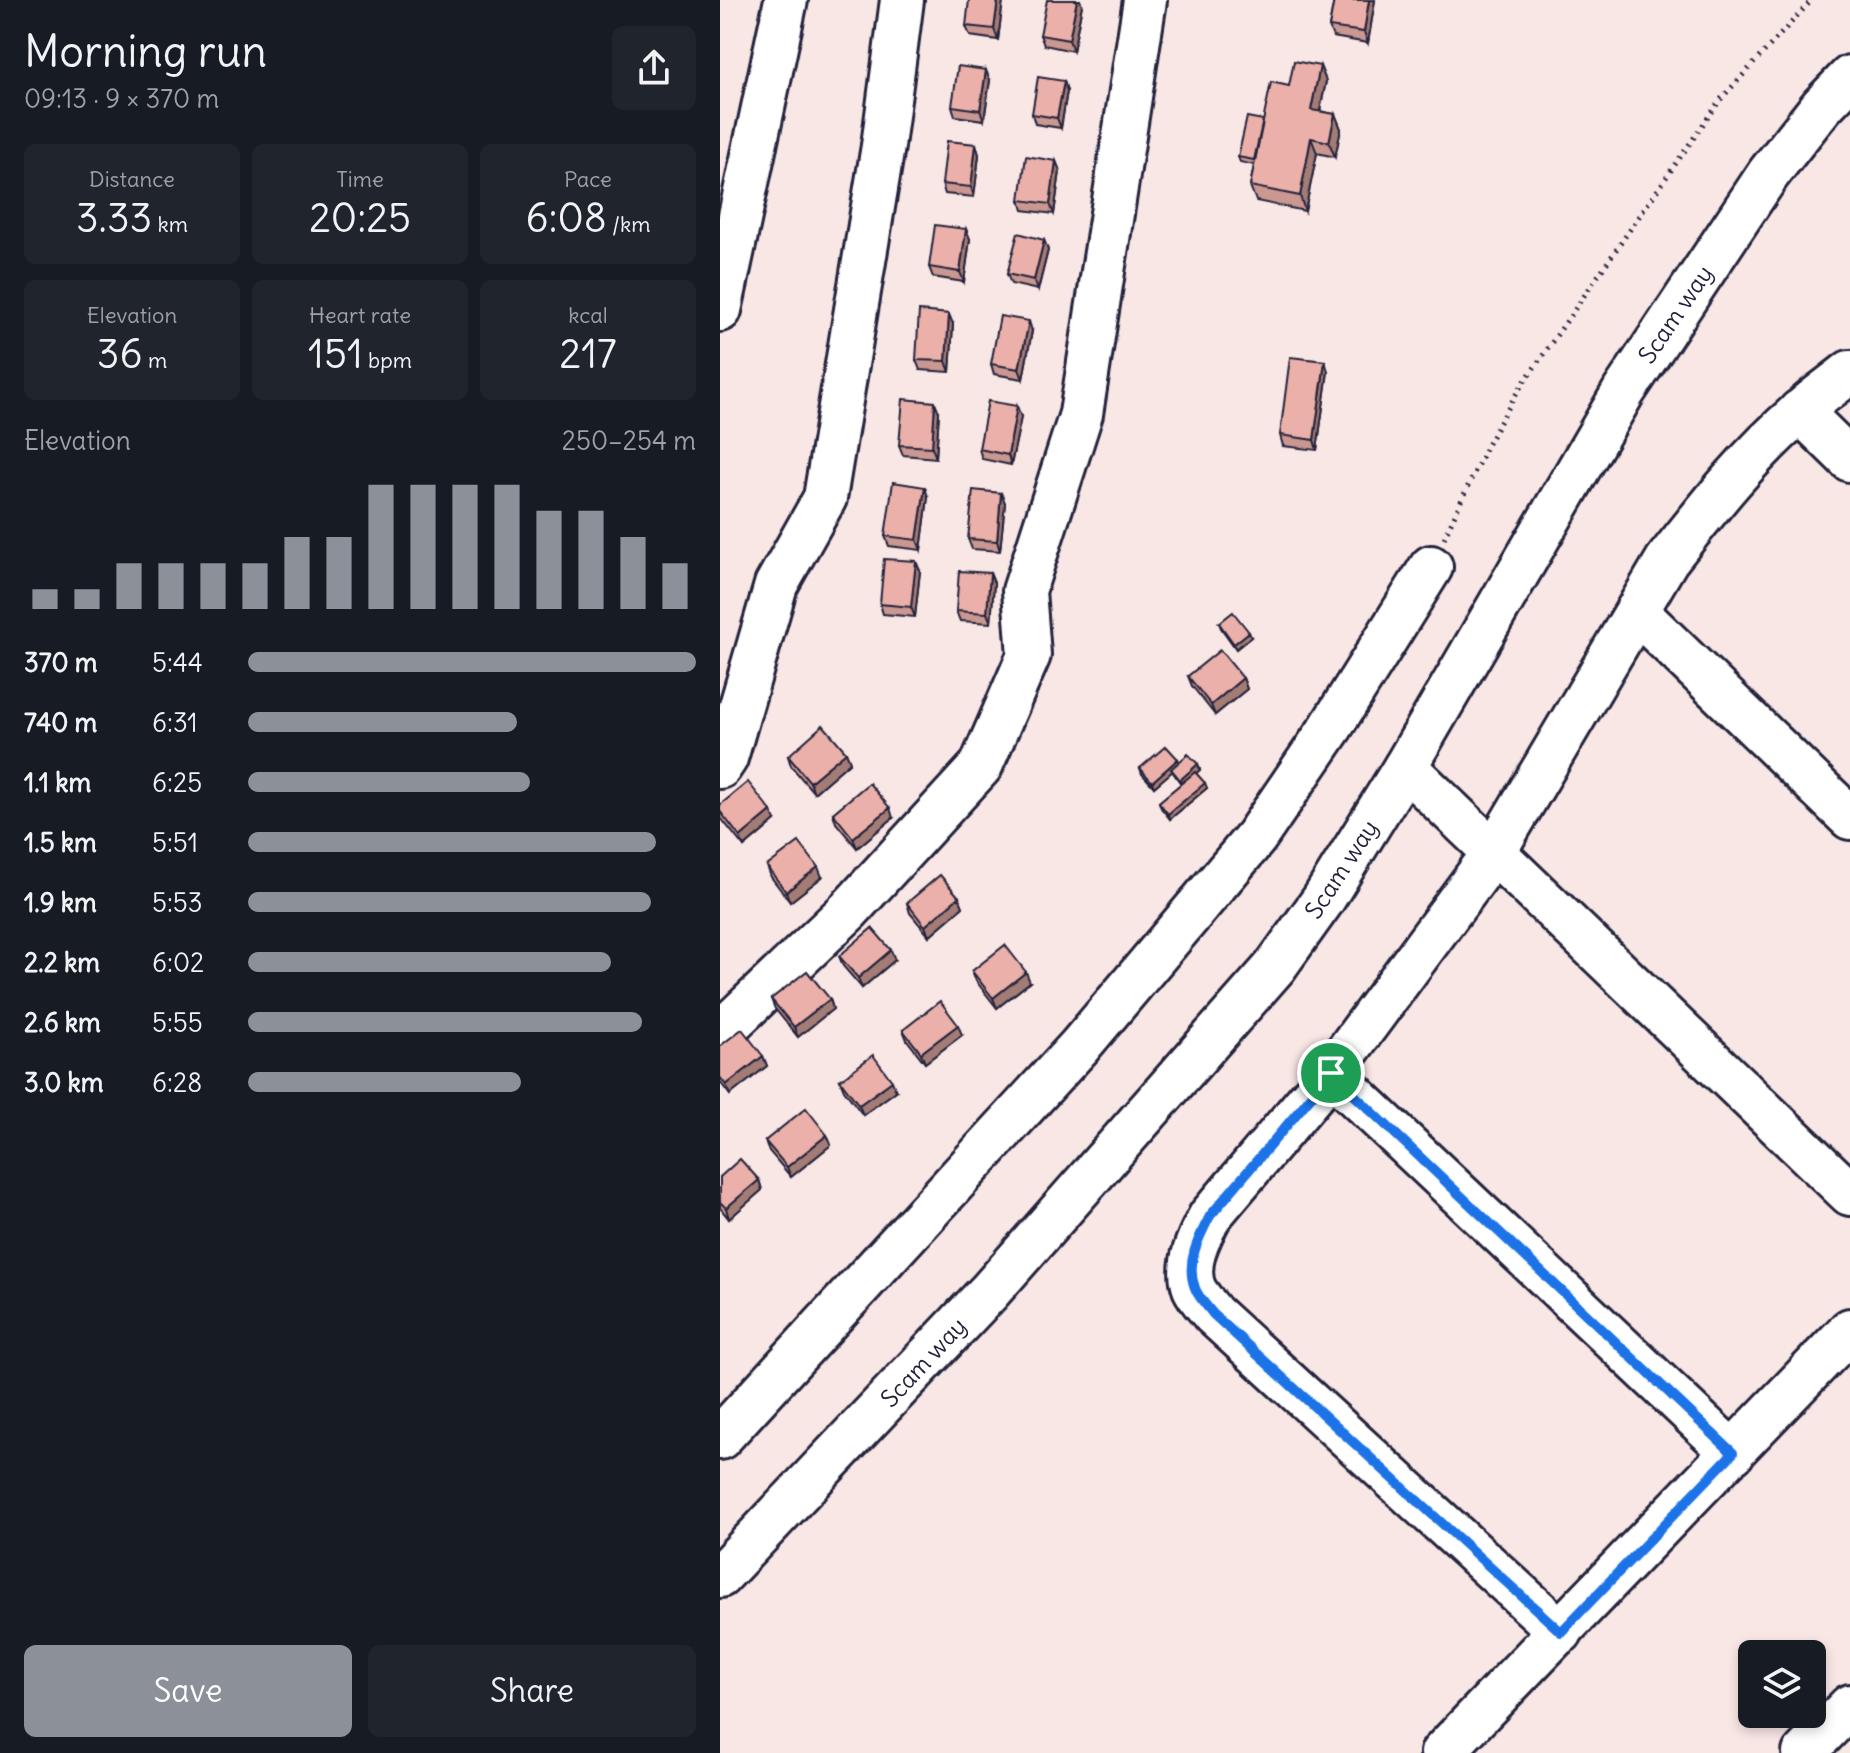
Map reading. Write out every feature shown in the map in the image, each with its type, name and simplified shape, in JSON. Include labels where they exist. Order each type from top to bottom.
[{"type":"street","points":[[720,310],[786,0]]},
{"type":"street","points":[[720,767],[726,758],[776,585],[825,498],[883,146],[902,0]]},
{"type":"street","points":[[720,1033],[848,911],[981,766],[1029,655],[1024,591],[1081,414],[1145,0]]},
{"type":"street","name":"Scam way","points":[[720,1576],[989,1292],[1275,967],[1323,900],[1405,767],[1624,391],[1769,173],[1822,106],[1850,77]]},
{"type":"street","points":[[1561,1632],[1213,1314],[1195,1288],[1191,1266],[1198,1238],[1210,1216],[1331,1073],[1493,854],[1667,560],[1701,517],[1800,411],[1850,372]]},
{"type":"street","points":[[1800,411],[1850,460]]},
{"type":"street","points":[[720,1438],[1079,1047],[1256,837],[1331,727],[1431,567]]},
{"type":"street","points":[[1638,613],[1850,818]]},
{"type":"street","points":[[1405,767],[1850,1194]]},
{"type":"street","points":[[1331,1073],[1733,1453]]},
{"type":"street","points":[[1442,1753],[1850,1330]]},
{"type":"street","points":[[1804,1753],[1850,1706]]},
{"type":"path","points":[[1431,567],[1487,445],[1518,391],[1720,100],[1812,0]]},
{"type":"building","points":[[969,0],[998,0],[994,29],[966,26]]},
{"type":"building","points":[[1047,0],[1077,0],[1069,40],[1040,35]]},
{"type":"building","points":[[1334,0],[1369,0],[1364,32],[1329,27]]},
{"type":"building","points":[[1294,61],[1320,66],[1311,110],[1335,114],[1329,142],[1311,138],[1300,196],[1250,186],[1271,82],[1289,86]]},
{"type":"building","points":[[958,66],[986,70],[980,110],[952,106]]},
{"type":"building","points":[[1038,77],[1064,81],[1057,118],[1032,114]]},
{"type":"building","points":[[1247,117],[1263,120],[1254,160],[1238,157]]},
{"type":"building","points":[[947,141],[976,144],[971,187],[942,184]]},
{"type":"building","points":[[1026,156],[1056,161],[1050,204],[1020,200]]},
{"type":"building","points":[[935,225],[966,229],[960,272],[929,267]]},
{"type":"building","points":[[1018,233],[1044,240],[1034,280],[1007,274]]},
{"type":"building","points":[[919,311],[949,314],[946,361],[916,360]]},
{"type":"building","points":[[1000,316],[1029,321],[1019,369],[991,364]]},
{"type":"building","points":[[1290,357],[1325,361],[1314,440],[1280,435]]},
{"type":"building","points":[[903,399],[935,402],[932,447],[899,445]]},
{"type":"building","points":[[988,401],[1017,406],[1008,455],[979,449]]},
{"type":"building","points":[[893,482],[925,487],[917,540],[885,536]]},
{"type":"building","points":[[973,490],[1001,493],[997,541],[968,539]]},
{"type":"building","points":[[884,559],[916,561],[911,607],[880,604]]},
{"type":"building","points":[[959,571],[990,573],[987,613],[956,611]]},
{"type":"building","points":[[1233,612],[1249,632],[1234,644],[1219,623]]},
{"type":"building","points":[[1220,650],[1243,678],[1211,705],[1188,676]]},
{"type":"building","points":[[823,725],[846,752],[810,782],[788,756]]},
{"type":"building","points":[[1166,746],[1178,759],[1152,782],[1140,768]]},
{"type":"building","points":[[1188,754],[1198,764],[1180,780],[1171,769]]},
{"type":"building","points":[[1195,772],[1205,783],[1168,814],[1159,802]]},
{"type":"building","points":[[748,782],[771,811],[740,837],[720,811],[720,805]]},
{"type":"building","points":[[869,783],[890,808],[853,838],[833,813]]},
{"type":"building","points":[[799,842],[818,867],[786,892],[767,866]]},
{"type":"building","points":[[940,875],[959,897],[925,926],[907,903]]},
{"type":"building","points":[[872,928],[891,950],[858,978],[839,956]]},
{"type":"building","points":[[1005,945],[1026,972],[993,998],[972,971]]},
{"type":"building","points":[[807,971],[830,999],[794,1027],[771,999]]},
{"type":"building","points":[[940,1001],[958,1025],[921,1053],[903,1030]]},
{"type":"building","points":[[742,1029],[763,1056],[726,1085],[720,1077],[720,1046]]},
{"type":"building","points":[[873,1055],[892,1081],[859,1105],[840,1080]]},
{"type":"building","points":[[806,1108],[827,1135],[787,1167],[765,1141]]},
{"type":"building","points":[[740,1159],[759,1180],[726,1208],[720,1202],[720,1177]]},
{"type":"route","points":[[1331,1073],[1733,1453],[1561,1632],[1213,1314],[1195,1288],[1191,1266],[1198,1238],[1210,1216],[1331,1073]]}]
